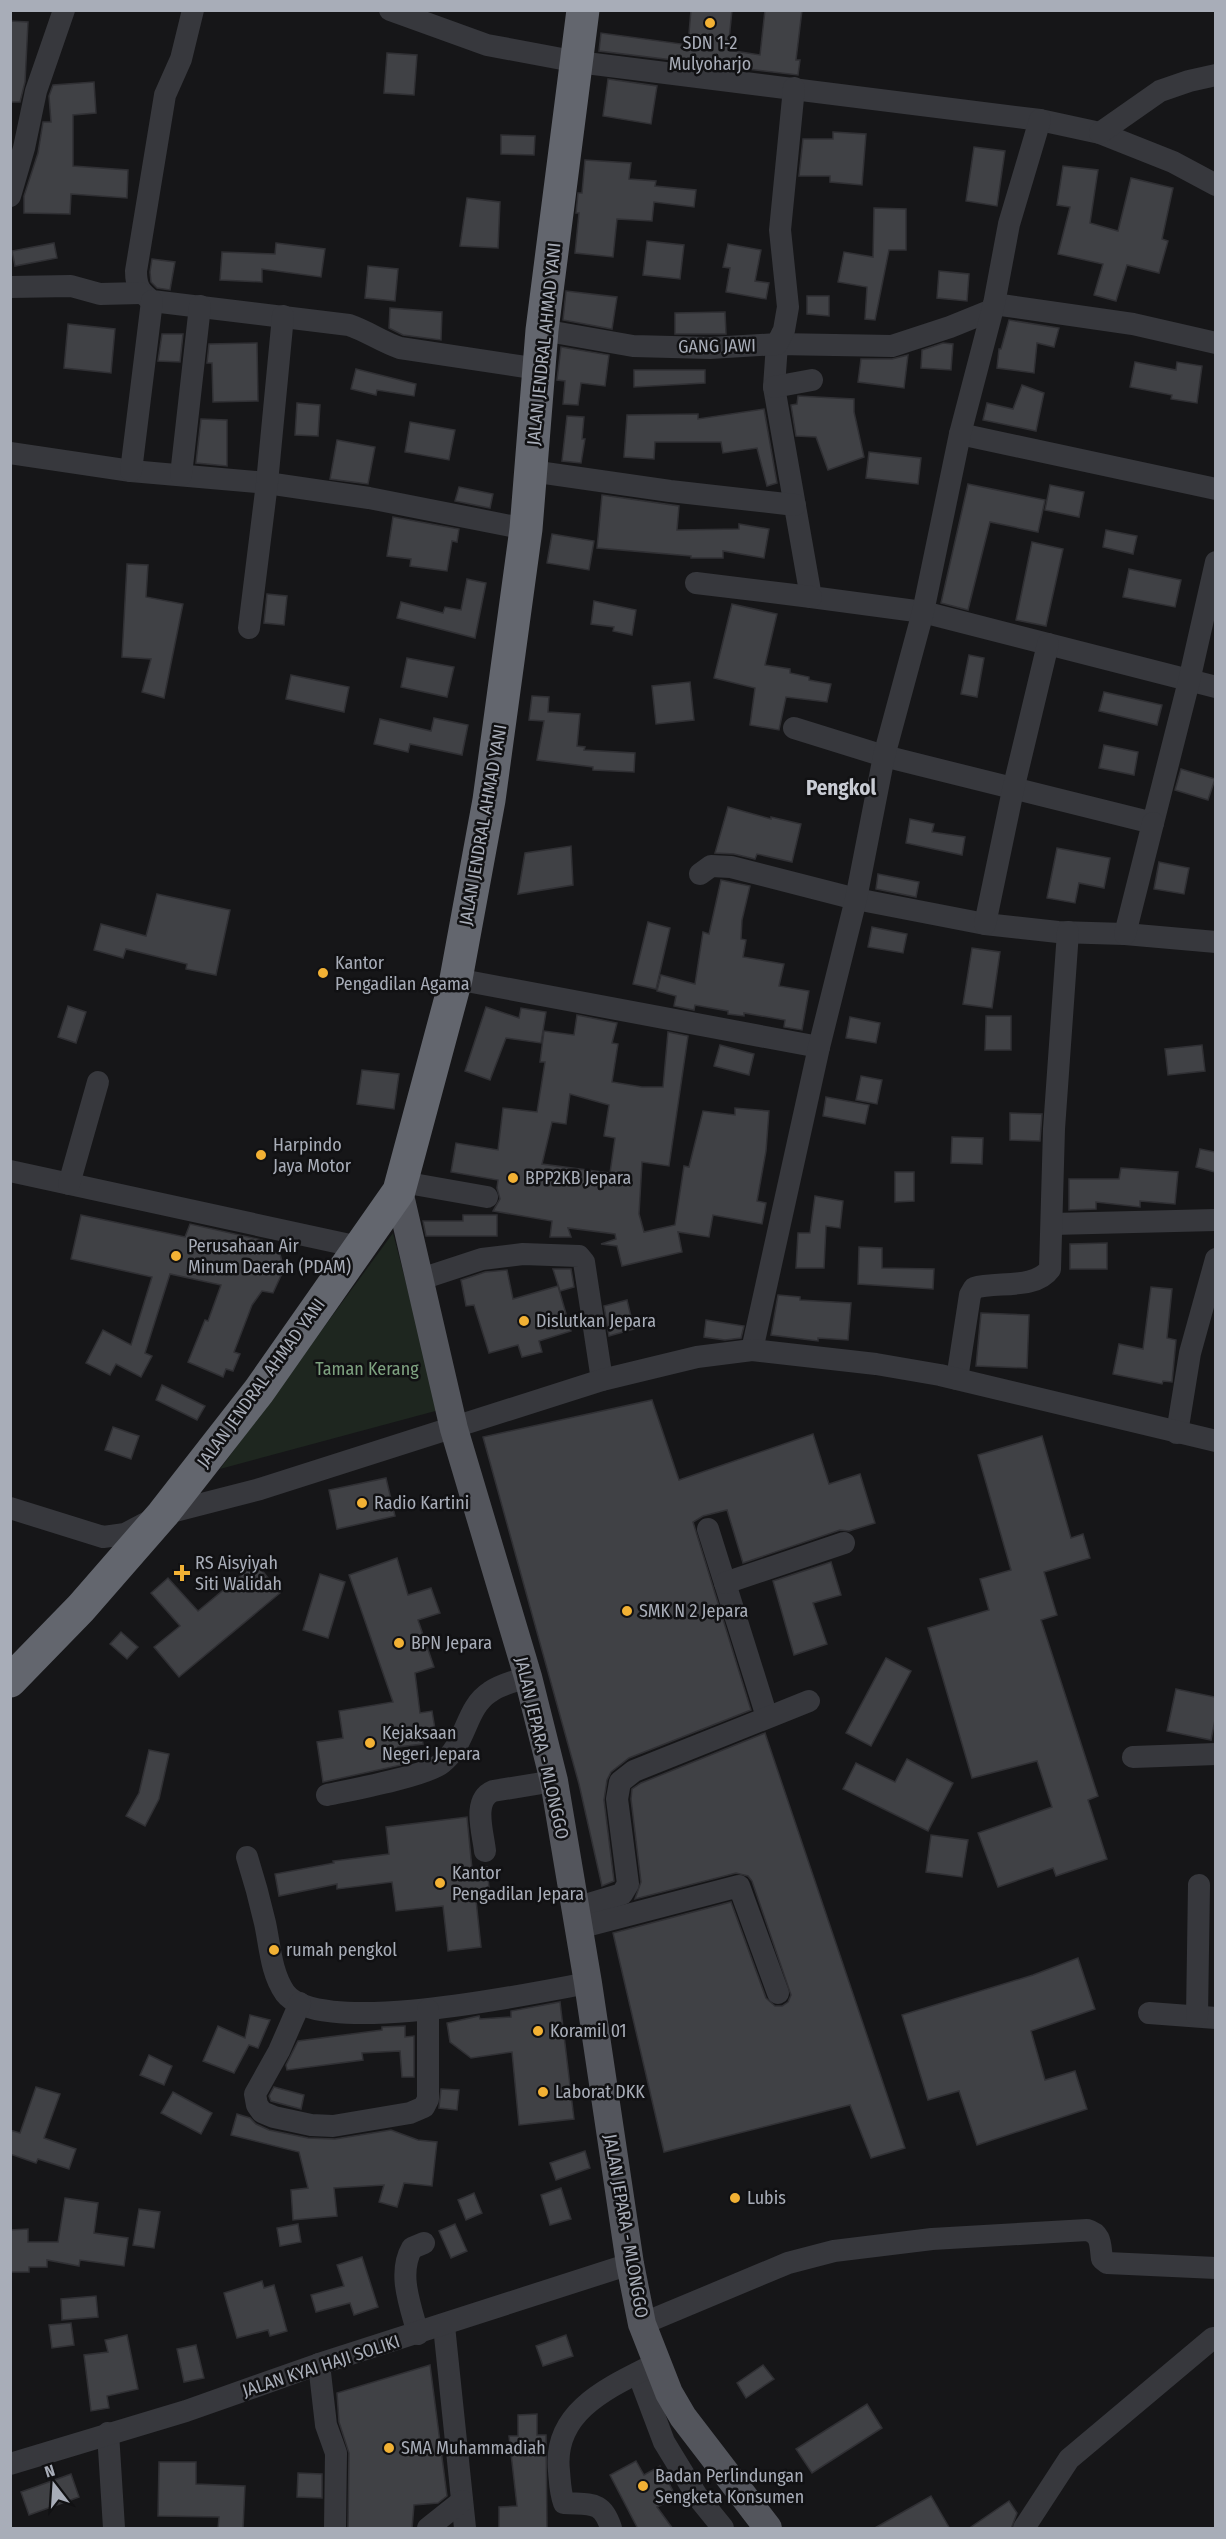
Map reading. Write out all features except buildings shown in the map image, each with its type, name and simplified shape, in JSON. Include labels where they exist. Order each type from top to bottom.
[{"type":"highway","name":"JALAN JENDRAL AHMAD YANI","points":[[10,1681],[81,1608],[163,1514],[259,1391],[401,1187],[456,979],[489,800],[526,529],[542,330],[583,10]]},
{"type":"main road","name":"JALAN JEPARA - MLONGGO","points":[[401,1187],[418,1280],[454,1429],[528,1677],[554,1781],[588,1983],[647,2368],[669,2393],[683,2417],[768,2529]]},
{"type":"street","points":[[10,196],[24,148],[36,91],[64,10]]},
{"type":"street","points":[[131,471],[147,297],[136,282],[136,272],[165,95],[181,59],[194,10]]},
{"type":"street","points":[[390,10],[438,19],[487,45],[578,62],[1040,120],[1100,133],[1173,162],[1215,185]]},
{"type":"street","points":[[1100,133],[1160,91],[1215,75]]},
{"type":"street","name":"GANG JAWI","points":[[542,330],[633,346],[710,348],[777,344],[784,330],[788,307],[780,230],[794,88]]},
{"type":"street","points":[[752,1350],[819,1047],[856,899],[884,756],[924,612],[960,434],[993,307],[1009,224],[1040,120]]},
{"type":"street","points":[[10,203],[10,212]]},
{"type":"street","points":[[10,287],[71,286],[108,295],[147,297],[349,325],[369,332],[388,344],[400,348],[538,369]]},
{"type":"street","points":[[181,475],[200,306]]},
{"type":"street","points":[[811,597],[774,387],[777,344],[892,346],[950,327],[993,307],[1133,324],[1215,343]]},
{"type":"street","points":[[249,628],[267,483],[283,316]]},
{"type":"street","points":[[774,387],[812,380]]},
{"type":"street","points":[[960,434],[1215,489]]},
{"type":"street","points":[[10,453],[131,471],[267,483],[369,498],[526,529]]},
{"type":"street","points":[[531,471],[795,505]]},
{"type":"street","points":[[1125,934],[1189,681],[1215,562]]},
{"type":"street","points":[[696,584],[924,612],[1215,687]]},
{"type":"street","points":[[985,924],[1013,790],[1048,644]]},
{"type":"street","points":[[794,728],[884,756],[1013,790],[1153,823]]},
{"type":"street","points":[[700,874],[711,866],[730,867],[856,899],[985,924],[1215,942]]},
{"type":"street","points":[[957,1379],[970,1295],[974,1288],[1031,1280],[1045,1276],[1050,1269],[1054,1129],[1068,932]]},
{"type":"street","points":[[456,979],[819,1047]]},
{"type":"street","points":[[69,1184],[98,1082]]},
{"type":"street","points":[[10,1171],[359,1247]]},
{"type":"street","points":[[401,1187],[487,1197]]},
{"type":"street","points":[[1052,1224],[1215,1220]]},
{"type":"street","points":[[418,1280],[482,1259],[523,1254],[576,1254],[584,1262],[602,1380]]},
{"type":"street","points":[[1177,1432],[1190,1353],[1215,1259]]},
{"type":"street","points":[[10,1508],[103,1537],[125,1534],[163,1514],[260,1489],[602,1380],[698,1357],[752,1350],[876,1364],[957,1379],[1215,1441]]},
{"type":"street","points":[[708,1529],[767,1717]]},
{"type":"street","points":[[725,1583],[844,1543]]},
{"type":"street","points":[[327,1796],[433,1769],[454,1752],[474,1710],[484,1696],[501,1686],[528,1677]]},
{"type":"street","points":[[576,1918],[622,1894],[628,1884],[617,1799],[620,1782],[634,1771],[809,1701]]},
{"type":"street","points":[[1132,1757],[1215,1754]]},
{"type":"street","points":[[485,1851],[480,1804],[486,1795],[493,1791],[554,1781]]},
{"type":"street","points":[[247,1857],[280,1984],[287,1995],[300,2003],[342,2012],[381,2014],[428,2010],[588,1983]]},
{"type":"street","points":[[1149,2013],[1206,2017],[1199,1885]]},
{"type":"street","points":[[576,1918],[739,1886],[778,1993]]},
{"type":"street","points":[[300,2003],[279,2051],[255,2094],[257,2105],[262,2112],[311,2125],[333,2126],[410,2113],[424,2107],[428,2099],[428,2010]]},
{"type":"street","points":[[642,2324],[788,2264],[834,2251],[881,2244],[1087,2230],[1095,2232],[1100,2238],[1101,2259],[1107,2263],[1215,2264]]},
{"type":"street","points":[[418,2334],[406,2286],[405,2268],[412,2248],[424,2243]]},
{"type":"street","name":"JALAN KYAI HAJI SOLIKI","points":[[10,2464],[186,2411],[319,2364],[444,2326],[630,2264]]},
{"type":"street","points":[[444,2326],[465,2529]]},
{"type":"street","points":[[1024,2529],[1069,2459],[1215,2337]]},
{"type":"street","points":[[319,2364],[326,2424],[336,2453],[335,2529]]},
{"type":"street","points":[[611,2529],[606,2514],[597,2505],[564,2503],[560,2489],[559,2454],[566,2428],[579,2409],[612,2386],[647,2368],[664,2442],[697,2496],[723,2529]]},
{"type":"street","points":[[108,2433],[114,2529]]},
{"type":"street","points":[[428,2529],[462,2501]]},
{"type":"green space","name":"Taman Kerang","points":[[393,1233],[439,1410],[220,1469]]},
{"type":"place","name":"SDN 1-2 Mulyoharjo","points":[[710,23]]},
{"type":"place","name":"Kantor Pengadilan Agama","points":[[323,973]]},
{"type":"place","name":"Harpindo Jaya Motor","points":[[261,1155]]},
{"type":"place","name":"BPP2KB Jepara","points":[[513,1178]]},
{"type":"place","name":"Perusahaan Air Minum Daerah (PDAM)","points":[[176,1256]]},
{"type":"place","name":"Dislutkan Jepara","points":[[524,1321]]},
{"type":"place","name":"Radio Kartini","points":[[362,1503]]},
{"type":"place","name":"RS Aisyiyah Siti Walidah","points":[[182,1573]]},
{"type":"place","name":"SMK N 2 Jepara","points":[[627,1611]]},
{"type":"place","name":"BPN Jepara","points":[[399,1643]]},
{"type":"place","name":"Kejaksaan Negeri Jepara","points":[[370,1743]]},
{"type":"place","name":"Kantor Pengadilan Jepara","points":[[440,1883]]},
{"type":"place","name":"rumah pengkol","points":[[274,1950]]},
{"type":"place","name":"Koramil 01","points":[[538,2031]]},
{"type":"place","name":"Laborat DKK","points":[[543,2092]]},
{"type":"place","name":"Lubis","points":[[735,2198]]},
{"type":"place","name":"SMA Muhammadiah","points":[[389,2448]]},
{"type":"place","name":"Badan Perlindungan Sengketa Konsumen","points":[[643,2486]]},
{"type":"district","name":"Pengkol","points":[[841,788]]}]
